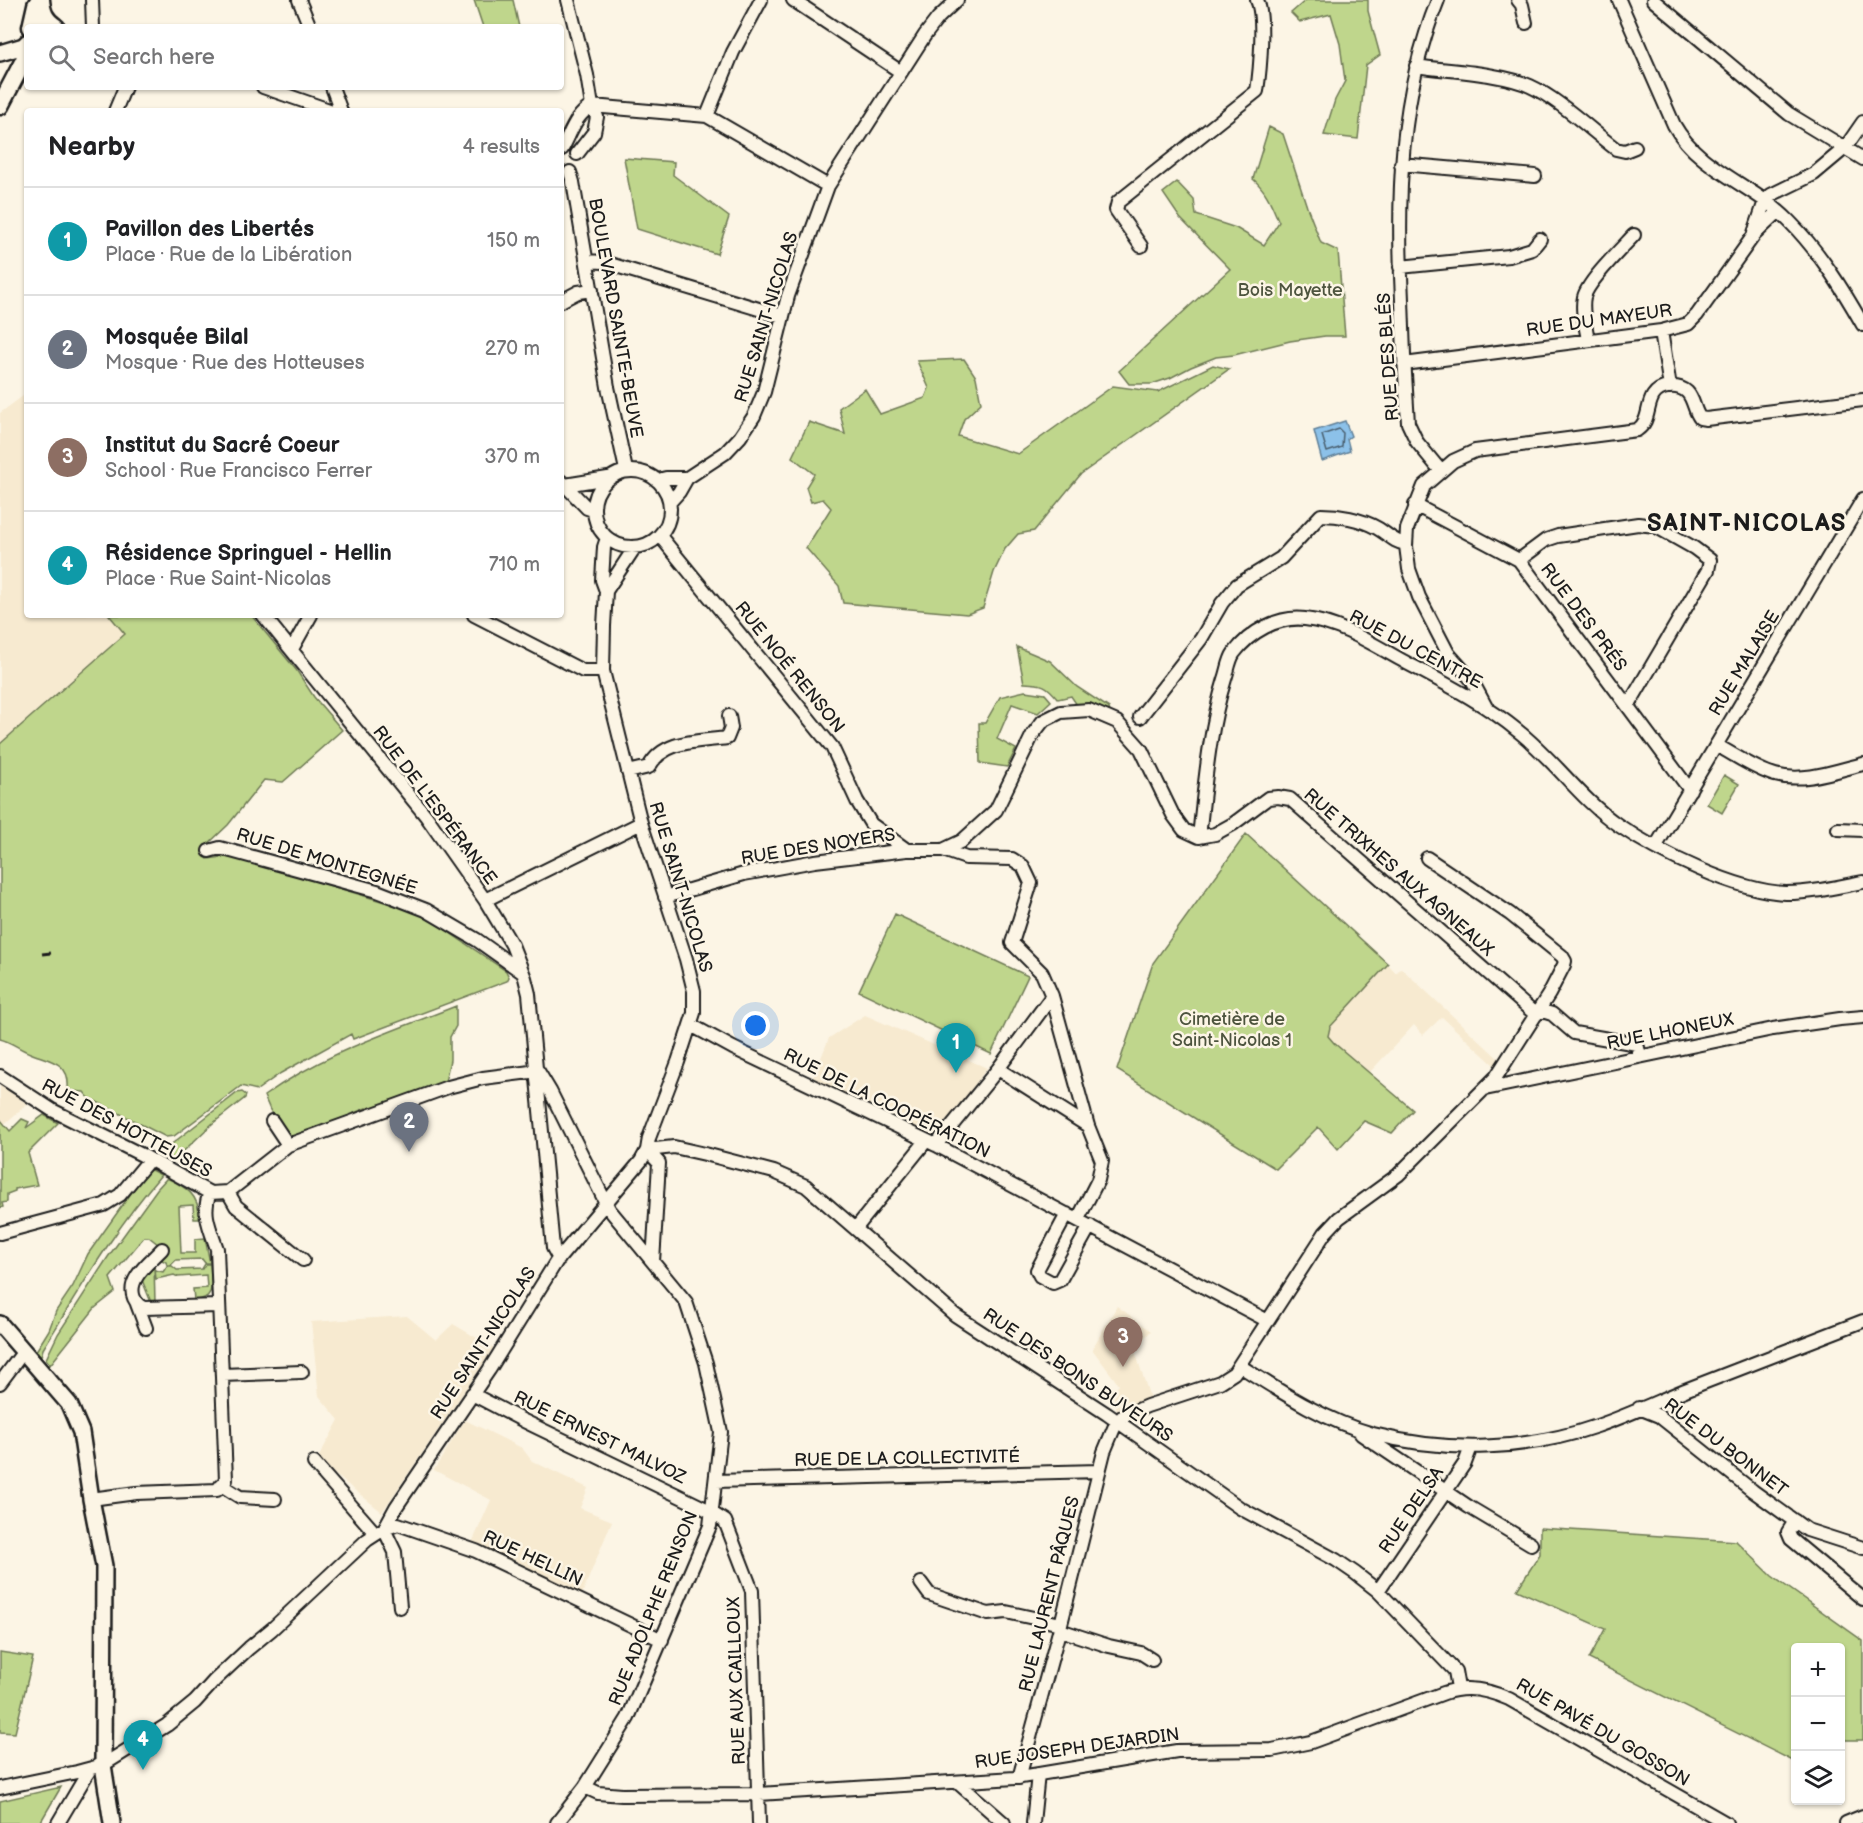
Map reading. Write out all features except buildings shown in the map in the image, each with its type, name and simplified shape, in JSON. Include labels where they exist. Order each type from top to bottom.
[{"type":"highway","points":[[32,24],[36,5],[40,0]]},
{"type":"highway","points":[[40,0],[45,17],[53,24]]},
{"type":"highway","points":[[0,106],[24,60],[24,45]]},
{"type":"main road","points":[[0,45],[24,45]]},
{"type":"main road","points":[[0,53],[24,45]]},
{"type":"main road","points":[[0,1324],[69,1404],[81,1432],[104,1566],[97,1767],[112,1823]]},
{"type":"street","points":[[92,0],[93,24]]},
{"type":"street","points":[[299,0],[309,24]]},
{"type":"street","points":[[568,0],[587,75],[592,106],[597,117],[594,132],[577,154]]},
{"type":"street","points":[[707,116],[733,52],[761,0]]},
{"type":"street","points":[[793,0],[901,72]]},
{"type":"street","name":"RUE SAINT-NICOLAS","points":[[670,502],[687,478],[725,453],[754,416],[764,392],[795,273],[828,186],[930,28],[957,0]]},
{"type":"street","points":[[1141,246],[1116,210],[1118,202],[1257,91],[1260,10],[1257,0]]},
{"type":"street","name":"RUE DES BLÉS","points":[[1438,0],[1416,66],[1401,164],[1400,267],[1408,423],[1417,442],[1440,470]]},
{"type":"street","points":[[1518,0],[1522,5],[1526,23]]},
{"type":"street","points":[[1619,0],[1673,122],[1684,140],[1702,158],[1790,221],[1838,282],[1863,325]]},
{"type":"street","points":[[1653,0],[1789,114],[1863,159]]},
{"type":"street","points":[[1416,66],[1514,80],[1548,97],[1616,149],[1624,151],[1635,147]]},
{"type":"street","points":[[116,108],[124,90]]},
{"type":"street","points":[[272,90],[323,108]]},
{"type":"street","points":[[333,90],[340,108]]},
{"type":"street","points":[[564,144],[583,110],[592,106],[707,116],[828,186]]},
{"type":"street","points":[[1765,201],[1770,195],[1814,174],[1845,148],[1863,122]]},
{"type":"street","points":[[564,150],[572,149],[577,154],[578,165],[565,171]]},
{"type":"street","points":[[1401,164],[1535,176]]},
{"type":"street","name":"BOULEVARD SAINTE-BEUVE","points":[[565,171],[573,182],[616,428],[626,470]]},
{"type":"street","name":"RUE DU MAYEUR","points":[[1754,235],[1765,201]]},
{"type":"street","name":"RUE DU MAYEUR","points":[[1404,364],[1660,331],[1683,326],[1692,321],[1754,235],[1778,212]]},
{"type":"street","points":[[1588,340],[1583,304],[1585,294],[1634,235]]},
{"type":"street","name":"RUE DES BLÉS","points":[[1400,267],[1509,256],[1532,249],[1540,239]]},
{"type":"street","points":[[587,261],[603,262],[782,316]]},
{"type":"street","points":[[564,299],[578,292],[592,290]]},
{"type":"street","points":[[1660,331],[1670,387]]},
{"type":"street","points":[[1486,707],[1475,684],[1448,653],[1419,597],[1409,569],[1407,529],[1424,486],[1440,470],[1453,461],[1487,448],[1637,429],[1643,426],[1655,394],[1670,387],[1677,386],[1687,392],[1695,412],[1700,418],[1706,419],[1863,400]]},
{"type":"street","points":[[564,483],[608,478],[626,470],[638,470],[649,474],[666,490],[670,502],[668,520],[660,536],[635,547],[620,546],[607,538],[597,526],[593,510],[597,493],[608,478]]},
{"type":"street","name":"RUE SAINT-NICOLAS","points":[[658,480],[687,478]]},
{"type":"street","points":[[564,484],[587,508],[593,510]]},
{"type":"street","name":"RUE MALAISE","points":[[1656,846],[1863,499]]},
{"type":"street","name":"RUE DES PRÉS","points":[[1415,505],[1519,560],[1690,790]]},
{"type":"street","points":[[1140,717],[1201,639],[1222,603],[1237,585],[1281,558],[1321,514],[1360,521],[1377,528],[1396,542],[1406,544]]},
{"type":"street","points":[[1519,560],[1546,540],[1558,536],[1638,524],[1655,526],[1710,560],[1708,570],[1628,706]]},
{"type":"street","name":"RUE NOÉ RENSON","points":[[660,536],[832,747],[857,801],[872,824],[907,850]]},
{"type":"street","name":"RUE SAINT-NICOLAS","points":[[97,1767],[120,1756],[177,1718],[249,1648],[367,1540],[380,1532],[559,1259],[641,1161],[647,1150],[649,1138],[691,1025],[695,1004],[680,941],[640,823],[603,671],[606,591],[602,580],[604,547],[607,538]]},
{"type":"street","name":"RUE SAINT-NICOLAS","points":[[606,591],[635,547]]},
{"type":"street","name":"RUE DE L'ESPÉRANCE","points":[[266,618],[426,816],[485,900],[512,945],[529,994],[538,1071],[550,1090],[606,1202]]},
{"type":"street","points":[[292,649],[309,618]]},
{"type":"street","points":[[480,618],[583,671],[603,671]]},
{"type":"street","name":"RUE DU CENTRE","points":[[1198,837],[1210,743],[1219,697],[1233,655],[1259,630],[1274,623],[1303,619],[1337,626],[1486,707],[1520,733],[1617,824],[1698,867],[1742,885],[1786,893],[1837,888],[1863,882]]},
{"type":"street","points":[[943,850],[962,841],[996,810],[1032,734],[1043,721],[1061,712],[1089,710],[1117,722],[1141,749],[1178,823],[1184,830],[1198,837]]},
{"type":"street","points":[[628,772],[649,767],[653,759],[671,745],[727,738],[730,728],[729,716]]},
{"type":"street","points":[[1716,745],[1757,768],[1777,776],[1816,776],[1863,764]]},
{"type":"street","name":"RUE TRIXHES AUX AGNEAUX","points":[[1198,837],[1215,834],[1233,824],[1268,798],[1278,797],[1290,800],[1537,1012],[1552,1014],[1574,1033],[1637,1044],[1640,1056]]},
{"type":"street","points":[[485,900],[640,823]]},
{"type":"street","points":[[1838,829],[1863,830]]},
{"type":"street","name":"RUE DE MONTEGNÉE","points":[[209,850],[220,848],[377,891],[426,910],[477,940],[523,973]]},
{"type":"street","name":"RUE DES NOYERS","points":[[666,900],[744,874],[815,861],[907,850],[943,850]]},
{"type":"street","points":[[943,850],[966,858],[1012,859],[1023,866],[1031,883],[1012,943],[1042,973],[1052,996],[1089,1126],[1102,1161],[1098,1180],[1037,1270],[1040,1276],[1053,1283],[1060,1280],[1090,1226]]},
{"type":"street","points":[[1118,1422],[1122,1417],[1147,1406],[1220,1382],[1234,1373],[1325,1233],[1339,1218],[1398,1175],[1485,1089],[1496,1077],[1550,994],[1564,965],[1564,959],[1510,914],[1427,858]]},
{"type":"street","points":[[856,1228],[998,1068],[1052,996]]},
{"type":"street","name":"RUE LHONEUX","points":[[1485,1089],[1773,1029],[1863,1017]]},
{"type":"street","name":"RUE DE LA COOPÉRATION","points":[[691,1025],[733,1048],[931,1143],[1268,1321]]},
{"type":"street","points":[[998,1068],[1089,1126]]},
{"type":"street","points":[[538,1071],[554,1248],[559,1259]]},
{"type":"street","name":"RUE DES HOTTEUSES","points":[[0,1076],[52,1110],[142,1155],[210,1193],[228,1192],[288,1145],[448,1087],[483,1078],[538,1071]]},
{"type":"street","points":[[272,1121],[288,1145]]},
{"type":"street","name":"RUE DES BONS BUVEURS","points":[[647,1150],[674,1147],[705,1154],[785,1176],[806,1186],[956,1314],[1118,1422],[1240,1508],[1336,1560],[1378,1591],[1455,1671],[1458,1688]]},
{"type":"street","points":[[647,1150],[659,1162],[653,1262]]},
{"type":"street","points":[[0,1233],[104,1205],[120,1195],[153,1162]]},
{"type":"street","points":[[228,1192],[236,1206],[303,1260]]},
{"type":"street","points":[[91,1499],[136,1492],[216,1490],[226,1480],[217,1249],[206,1216],[206,1202],[210,1193]]},
{"type":"street","name":"RUE ADOLPHE RENSON","points":[[557,1823],[585,1787],[628,1718],[710,1526],[721,1432],[703,1354],[686,1302],[606,1202]]},
{"type":"street","points":[[146,1328],[131,1291],[133,1283],[162,1249]]},
{"type":"street","points":[[137,1304],[144,1308],[219,1306]]},
{"type":"street","points":[[1639,1408],[1863,1321]]},
{"type":"street","points":[[0,1383],[24,1352]]},
{"type":"street","name":"RUE DU BONNET","points":[[1240,1366],[1300,1402],[1353,1427],[1413,1442],[1471,1447],[1520,1445],[1598,1426],[1639,1408],[1659,1416],[1738,1479],[1808,1530],[1863,1548]]},
{"type":"street","points":[[222,1375],[302,1372]]},
{"type":"street","name":"RUE ERNEST MALVOZ","points":[[472,1394],[712,1513]]},
{"type":"street","name":"RUE LAURENT PÂQUES","points":[[1019,1778],[1061,1627],[1104,1452],[1118,1422]]},
{"type":"street","name":"RUE DU BONNET","points":[[1353,1427],[1445,1491],[1532,1544]]},
{"type":"street","name":"RUE DELSA","points":[[1378,1591],[1465,1463],[1471,1447]]},
{"type":"street","points":[[314,1463],[380,1532],[395,1552],[400,1607]]},
{"type":"street","name":"RUE DE LA COLLECTIVITÉ","points":[[716,1481],[1099,1471]]},
{"type":"street","points":[[221,1485],[240,1497],[275,1499]]},
{"type":"street","name":"RUE AUX CAILLOUX","points":[[712,1513],[725,1521],[752,1591],[759,1823]]},
{"type":"street","name":"RUE DU BONNET","points":[[1795,1521],[1788,1532],[1791,1539],[1863,1599]]},
{"type":"street","name":"RUE HELLIN","points":[[380,1532],[398,1524],[476,1551],[662,1640]]},
{"type":"street","points":[[921,1583],[928,1594],[988,1614],[1006,1611],[1061,1627],[1109,1646],[1140,1653],[1152,1660]]},
{"type":"street","name":"RUE JOSEPH DEJARDIN","points":[[585,1787],[598,1793],[621,1795],[759,1794],[1019,1778],[1177,1752],[1272,1750],[1311,1743],[1458,1688]]},
{"type":"street","name":"RUE PAVÉ DU GOSSON","points":[[1458,1688],[1481,1689],[1509,1699],[1726,1823]]},
{"type":"street","points":[[0,1788],[97,1767]]},
{"type":"street","points":[[58,1823],[97,1767]]},
{"type":"street","points":[[1033,1823],[1038,1774]]},
{"type":"street","points":[[957,1782],[1004,1823]]},
{"type":"street","points":[[1846,1823],[1863,1816]]},
{"type":"shaded area","points":[[24,395],[24,618],[112,618],[126,634],[0,744],[0,413]]},
{"type":"shaded area","points":[[1388,964],[1396,973],[1401,968],[1499,1059],[1495,1066],[1442,1017],[1423,1035],[1414,1025],[1369,1073],[1334,1043],[1328,1036],[1330,1027]]},
{"type":"shaded area","points":[[865,1015],[987,1068],[940,1133],[927,1137],[813,1078],[829,1038]]},
{"type":"shaded area","points":[[0,1083],[27,1104],[0,1128]]},
{"type":"shaded area","points":[[1117,1306],[1151,1331],[1134,1348],[1151,1401],[1117,1411],[1112,1392],[1119,1385],[1092,1349]]},
{"type":"shaded area","points":[[407,1316],[436,1340],[453,1324],[494,1348],[382,1512],[317,1460],[339,1420],[319,1396],[311,1322]]},
{"type":"shaded area","points":[[465,1420],[522,1448],[532,1461],[588,1488],[580,1508],[612,1521],[582,1594],[472,1543],[491,1500],[434,1470]]},
{"type":"green space","points":[[474,0],[513,0],[518,24],[482,24]]},
{"type":"green space","points":[[1306,0],[1368,0],[1368,11],[1380,55],[1366,65],[1358,139],[1324,135],[1335,100],[1345,81],[1340,44],[1331,14],[1300,22],[1291,13]]},
{"type":"green space","name":"Bois Mayette","points":[[1269,127],[1283,134],[1321,243],[1338,251],[1345,336],[1325,336],[1290,341],[1234,355],[1216,357],[1152,384],[1129,384],[1119,371],[1230,269],[1180,218],[1163,193],[1177,182],[1194,200],[1196,215],[1236,228],[1264,245],[1279,222],[1266,194],[1253,179]]},
{"type":"green space","points":[[624,158],[674,162],[673,175],[729,217],[717,254],[637,229]]},
{"type":"green space","points":[[964,359],[976,377],[981,403],[964,419],[958,436],[1018,454],[1113,386],[1158,392],[1213,365],[1229,369],[1081,474],[1034,531],[1018,534],[1005,549],[994,572],[983,608],[967,614],[843,603],[839,586],[806,548],[831,508],[823,499],[811,502],[806,487],[814,474],[792,457],[809,422],[845,434],[839,408],[865,389],[880,414],[925,398],[929,388],[917,361]]},
{"type":"green space","points":[[112,618],[253,618],[342,730],[283,782],[264,780],[228,825],[207,845],[208,859],[232,856],[411,910],[447,925],[450,933],[506,971],[509,977],[507,981],[353,1039],[351,1034],[281,1073],[257,1090],[241,1086],[174,1136],[166,1137],[89,1098],[84,1092],[71,1091],[68,1088],[66,1073],[57,1064],[0,1039],[0,744],[125,634]]},
{"type":"green space","points":[[1017,647],[1050,661],[1077,687],[1109,708],[1110,713],[1088,705],[1077,705],[1071,696],[1058,699],[1044,686],[1024,683]]},
{"type":"green space","points":[[1025,691],[1045,694],[1051,701],[1038,713],[1012,704],[997,739],[1016,749],[1007,767],[980,763],[979,723],[985,723],[1000,697]]},
{"type":"green space","points":[[1724,775],[1739,784],[1722,813],[1707,804]]},
{"type":"green space","name":"Cimetière de Saint-Nicolas 1","points":[[1246,834],[1388,964],[1330,1027],[1328,1036],[1413,1110],[1392,1133],[1364,1121],[1338,1149],[1318,1127],[1276,1169],[1117,1070],[1153,963]]},
{"type":"green space","points":[[895,914],[1028,976],[991,1054],[859,991]]},
{"type":"green space","points":[[456,1006],[456,1026],[450,1037],[450,1060],[445,1082],[368,1111],[366,1108],[354,1113],[354,1116],[290,1138],[274,1119],[264,1096],[287,1081],[357,1045]]},
{"type":"green space","points":[[242,1092],[246,1095],[245,1098],[212,1124],[170,1164],[157,1158],[237,1093]]},
{"type":"green space","points":[[44,1115],[58,1123],[28,1153],[37,1185],[15,1189],[7,1194],[7,1202],[2,1203],[3,1207],[0,1208],[0,1119],[10,1131],[22,1119],[29,1122],[26,1128]]},
{"type":"green space","points":[[151,1170],[161,1175],[128,1216],[99,1259],[43,1349],[41,1356],[36,1351],[49,1330],[56,1311],[73,1286],[88,1254],[146,1172]]},
{"type":"green space","points":[[167,1178],[190,1193],[199,1211],[199,1219],[194,1219],[193,1205],[179,1206],[181,1253],[195,1253],[195,1239],[205,1238],[210,1263],[205,1263],[202,1259],[176,1260],[171,1265],[167,1265],[160,1259],[154,1264],[155,1302],[151,1302],[142,1280],[159,1245],[149,1237],[144,1237],[110,1278],[115,1292],[95,1308],[50,1365],[46,1359],[58,1334],[108,1257]]},
{"type":"green space","points":[[205,1264],[210,1264],[211,1289],[206,1297],[201,1299],[194,1300],[193,1289],[207,1288],[206,1275],[178,1277],[174,1275],[156,1279],[155,1270],[163,1272],[167,1266],[172,1266],[177,1270],[202,1269]]},
{"type":"green space","points":[[1540,1528],[1736,1541],[1772,1576],[1863,1641],[1863,1740],[1845,1740],[1845,1643],[1791,1643],[1791,1760],[1589,1659],[1605,1629],[1517,1590],[1540,1554]]},
{"type":"green space","points":[[0,1652],[33,1657],[15,1733],[0,1732]]},
{"type":"green space","points":[[61,1787],[40,1823],[0,1823],[0,1801]]},
{"type":"water","points":[[1345,421],[1351,436],[1347,439],[1350,451],[1322,461],[1314,431]]},
{"type":"railway","points":[[42,954],[51,953]]},
{"type":"place","name":"Pavillon des Libertés","points":[[956,1073]]},
{"type":"place","name":"Mosquée Bilal","points":[[409,1152]]},
{"type":"place","name":"Institut du Sacré Coeur","points":[[1123,1367]]},
{"type":"place","name":"Résidence Springuel - Hellin","points":[[143,1770]]},
{"type":"district","name":"SAINT-NICOLAS","points":[[1747,523]]}]
